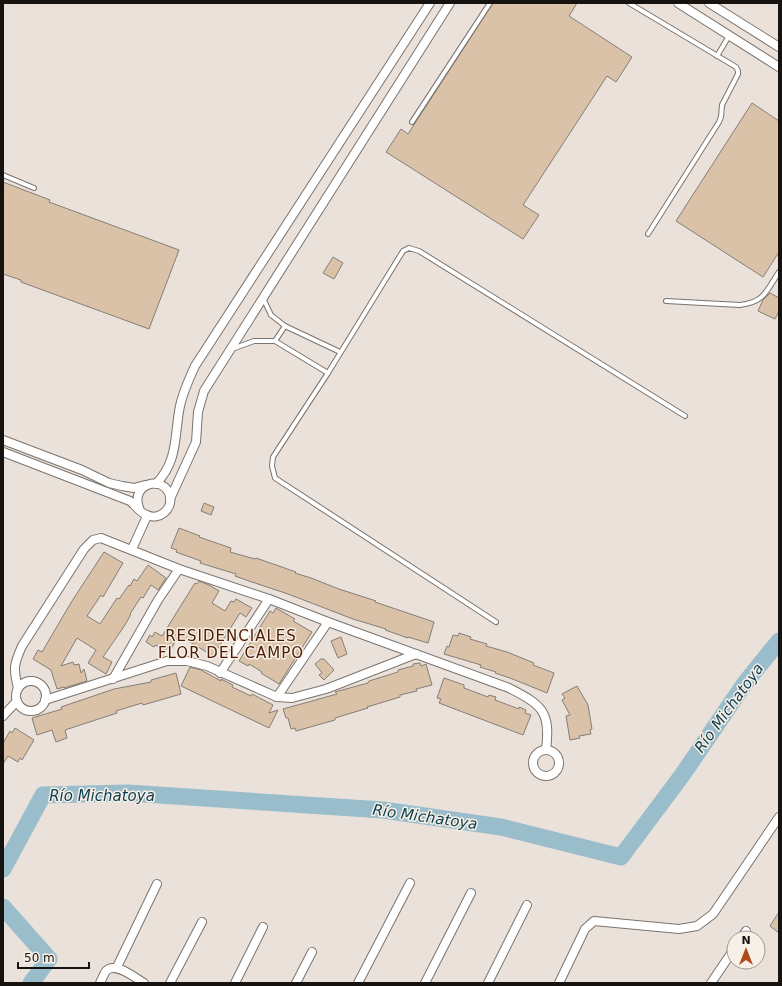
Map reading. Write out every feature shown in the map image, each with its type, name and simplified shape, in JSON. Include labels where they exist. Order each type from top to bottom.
[{"type":"street","points":[[156,484],[162,478],[173,456],[180,407],[186,386],[195,366],[430,3]]},
{"type":"street","points":[[146,485],[138,493],[137,503],[142,513],[153,517],[164,514],[168,510],[170,499],[196,442],[198,412],[204,390],[450,3]]},
{"type":"street","points":[[678,3],[779,67]]},
{"type":"street","points":[[709,3],[779,47]]},
{"type":"street","points":[[3,440],[82,470],[109,483],[134,488],[156,484],[166,489],[170,499]]},
{"type":"street","points":[[3,452],[130,501],[139,508]]},
{"type":"street","points":[[132,549],[147,516]]},
{"type":"street","points":[[18,688],[30,681],[39,684],[45,691],[44,700],[40,707],[31,710],[23,708],[17,701],[16,692],[18,688],[14,673],[16,660],[20,650],[84,549],[93,540],[101,538],[132,549],[179,569],[269,598],[328,622],[509,688],[533,700],[545,715],[548,733],[546,750]]},
{"type":"street","points":[[113,679],[158,600],[179,569]]},
{"type":"street","points":[[220,673],[269,598]]},
{"type":"street","points":[[277,697],[328,622]]},
{"type":"street","points":[[44,700],[168,661],[187,661],[207,666],[277,697],[292,698],[326,689],[416,654]]},
{"type":"street","points":[[3,716],[17,701]]},
{"type":"street","points":[[559,983],[585,929],[594,922],[679,929],[697,926],[713,914],[779,817]]},
{"type":"street","points":[[358,983],[410,883]]},
{"type":"street","points":[[117,967],[157,884]]},
{"type":"street","points":[[425,983],[471,893]]},
{"type":"street","points":[[488,983],[528,905]]},
{"type":"street","points":[[170,983],[202,922]]},
{"type":"street","points":[[235,983],[263,927]]},
{"type":"street","points":[[296,983],[312,952]]},
{"type":"street","points":[[711,983],[726,961]]},
{"type":"street","points":[[100,983],[106,971],[117,967],[144,983]]},
{"type":"lane","points":[[412,122],[490,3]]},
{"type":"lane","points":[[629,3],[736,67],[738,71],[738,74],[722,105],[722,113],[719,122],[648,234]]},
{"type":"lane","points":[[717,56],[729,36]]},
{"type":"lane","points":[[3,176],[34,188]]},
{"type":"lane","points":[[496,622],[275,478],[272,466],[273,457],[328,373],[402,251],[409,248],[419,251],[685,416]]},
{"type":"lane","points":[[666,301],[740,305],[751,303],[761,298],[779,272]]},
{"type":"lane","points":[[263,298],[271,315],[285,326],[340,352]]},
{"type":"lane","points":[[275,341],[285,326]]},
{"type":"lane","points":[[229,350],[254,341],[275,341],[328,373]]},
{"type":"building","points":[[493,3],[577,3],[569,16],[632,57],[616,82],[607,76],[523,205],[539,215],[523,239],[386,152],[401,129],[408,134]]},
{"type":"building","points":[[752,103],[779,121],[779,252],[763,277],[676,221]]},
{"type":"building","points":[[3,182],[50,200],[49,202],[179,250],[149,329],[3,274]]},
{"type":"building","points":[[333,257],[343,263],[334,279],[323,273]]},
{"type":"building","points":[[770,293],[779,298],[779,311],[775,319],[758,311],[763,300]]},
{"type":"building","points":[[204,503],[214,507],[211,515],[201,511]]},
{"type":"building","points":[[179,528],[200,536],[199,537],[231,548],[230,552],[256,558],[434,622],[428,643],[408,638],[385,630],[386,629],[353,619],[288,594],[235,576],[236,574],[200,563],[201,561],[176,552],[177,550],[171,548]]},
{"type":"building","points":[[104,552],[123,563],[103,597],[101,595],[87,616],[100,624],[117,598],[119,599],[134,579],[137,581],[148,565],[166,578],[158,590],[151,585],[143,598],[141,597],[125,625],[103,657],[112,662],[106,674],[88,663],[96,650],[77,638],[61,666],[73,662],[74,665],[79,664],[81,673],[84,669],[87,681],[57,689],[51,670],[33,659],[38,650],[42,652],[72,601]]},
{"type":"building","points":[[199,581],[219,591],[212,603],[225,611],[231,601],[234,602],[236,599],[252,608],[246,617],[240,613],[213,656],[185,639],[183,642],[177,638],[171,649],[168,647],[165,651],[156,645],[154,647],[146,642],[150,635],[152,637],[155,632],[162,636],[195,583],[197,584]]},
{"type":"building","points":[[276,608],[295,619],[293,621],[312,632],[279,684],[249,664],[248,666],[239,661],[270,611],[273,613]]},
{"type":"building","points":[[459,633],[471,637],[470,639],[487,644],[486,646],[507,652],[534,663],[533,665],[554,673],[547,693],[480,667],[481,665],[444,654],[447,646],[449,647],[453,635],[458,636]]},
{"type":"building","points":[[341,637],[347,654],[338,658],[331,641]]},
{"type":"building","points":[[321,659],[324,659],[334,670],[324,680],[319,675],[322,673],[315,664]]},
{"type":"building","points":[[420,663],[421,666],[426,664],[432,685],[416,689],[417,691],[400,695],[400,697],[335,718],[335,720],[296,731],[295,728],[291,729],[288,718],[286,718],[283,709],[337,694],[335,692],[368,683],[369,681],[398,672],[398,670],[413,666],[413,664]]},
{"type":"building","points":[[190,667],[201,670],[221,681],[221,679],[233,685],[232,687],[251,696],[252,694],[273,705],[269,713],[278,710],[269,728],[181,686]]},
{"type":"building","points":[[176,673],[181,694],[116,711],[117,713],[65,730],[67,738],[56,742],[52,730],[37,735],[32,718],[62,709],[61,707],[114,689],[151,682],[151,680]]},
{"type":"building","points":[[444,678],[464,685],[464,688],[488,697],[489,695],[496,697],[495,700],[526,710],[525,713],[531,715],[523,735],[439,703],[441,699],[437,698]]},
{"type":"building","points":[[577,686],[588,705],[592,729],[590,730],[591,734],[579,736],[580,738],[570,740],[566,716],[570,715],[562,700],[565,698],[562,694]]},
{"type":"building","points":[[15,728],[34,740],[22,760],[20,758],[18,762],[8,756],[3,764],[3,743],[10,731],[12,733]]},
{"type":"building","points":[[779,912],[779,933],[770,926]]},
{"type":"waterway","name":"Río Michatoya","points":[[3,869],[43,795],[128,793],[383,810],[501,827],[621,857],[683,774],[745,683],[779,641]]},
{"type":"waterway","name":"Río Michatoya","points":[[3,907],[49,959],[31,983]]},
{"type":"district","name":"RESIDENCIALES FLOR DEL CAMPO","points":[[231,644]]}]
